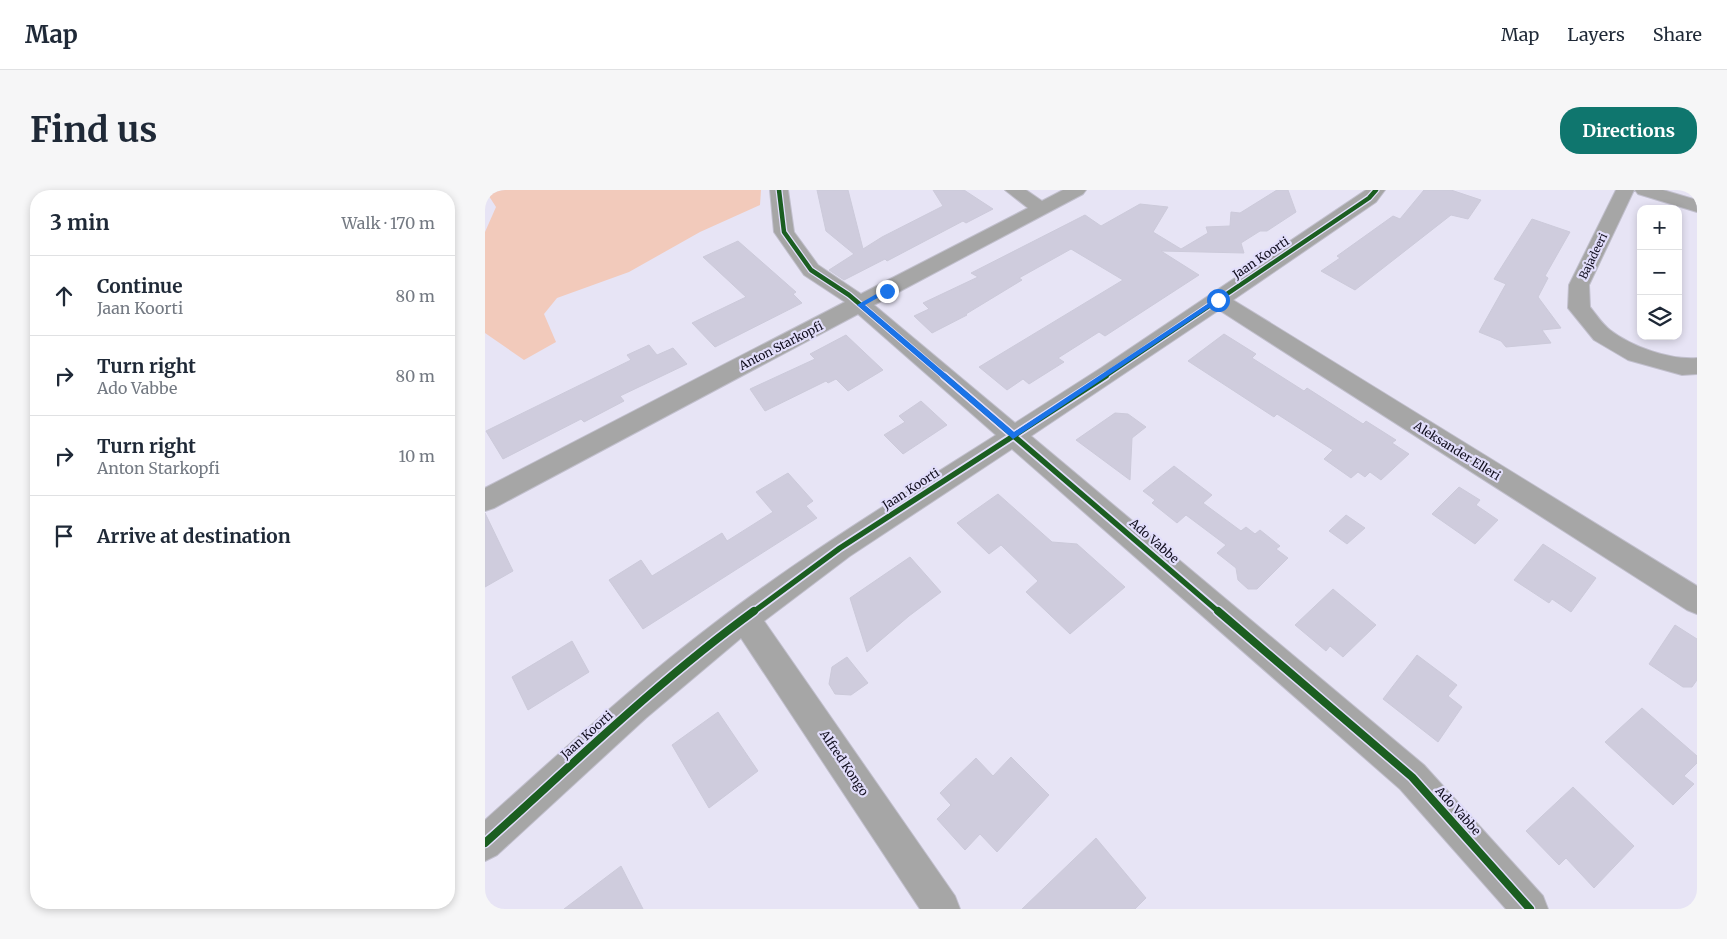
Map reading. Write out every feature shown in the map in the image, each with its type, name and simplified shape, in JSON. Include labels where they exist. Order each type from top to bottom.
[{"type":"street","name":"Ado Vabbe","points":[[779,190],[784,232],[811,270],[860,305],[1412,777],[1530,909]]},
{"type":"street","points":[[1014,190],[1041,208]]},
{"type":"street","name":"Anton Starkopfi","points":[[485,500],[1077,190]]},
{"type":"street","name":"Jaan Koorti","points":[[485,844],[635,707],[745,618],[841,548],[1218,300],[1369,198],[1376,190]]},
{"type":"street","name":"Bajadeeri","points":[[1625,190],[1579,285],[1579,308],[1602,335],[1636,354],[1682,367],[1697,366]]},
{"type":"street","points":[[1644,190],[1697,206]]},
{"type":"street","name":"Aleksander Elleri","points":[[1218,300],[1697,601]]},
{"type":"street","name":"Alfred Kongo","points":[[745,618],[941,909]]},
{"type":"shaded area","points":[[485,190],[761,190],[760,205],[700,232],[629,272],[557,298],[544,314],[556,342],[524,360],[485,333],[485,232],[496,207]]},
{"type":"building","points":[[817,190],[848,190],[863,249],[882,237],[943,206],[933,190],[964,190],[993,209],[966,223],[963,221],[887,261],[885,259],[844,280],[829,270],[854,254],[826,231]]},
{"type":"building","points":[[1277,190],[1288,190],[1296,212],[1267,231],[1260,231],[1241,243],[1244,253],[1161,251],[1199,275],[1105,336],[1099,332],[1058,358],[1064,362],[1029,384],[1023,379],[1007,390],[979,367],[1123,280],[1071,249],[1019,278],[1022,280],[967,315],[932,333],[914,316],[929,309],[923,303],[978,277],[971,273],[1085,215],[1101,226],[1140,204],[1168,207],[1153,232],[1181,249],[1208,233],[1206,227],[1230,226],[1231,212],[1240,213]]},
{"type":"building","points":[[1424,190],[1451,190],[1481,200],[1468,219],[1451,215],[1355,290],[1321,271],[1340,258],[1337,256],[1393,216],[1400,219]]},
{"type":"building","points":[[1532,219],[1570,232],[1545,276],[1548,278],[1538,297],[1561,328],[1542,330],[1551,343],[1506,347],[1501,341],[1479,332],[1506,284],[1494,279]]},
{"type":"building","points":[[738,241],[796,292],[793,294],[802,303],[715,347],[692,323],[746,297],[703,257]]},
{"type":"building","points":[[1224,334],[1256,354],[1252,358],[1304,391],[1307,388],[1363,424],[1366,421],[1396,440],[1392,443],[1409,454],[1381,480],[1370,472],[1365,477],[1358,472],[1351,478],[1324,459],[1333,450],[1277,414],[1274,417],[1188,361]]},
{"type":"building","points":[[846,335],[883,370],[848,391],[836,379],[828,383],[826,381],[765,411],[750,389],[815,359],[810,354]]},
{"type":"building","points":[[649,345],[657,355],[673,348],[687,364],[620,396],[624,401],[584,422],[581,419],[503,459],[486,431],[631,360],[627,355]]},
{"type":"building","points":[[921,401],[947,425],[903,454],[884,435],[905,422],[899,416]]},
{"type":"building","points":[[1115,413],[1128,414],[1146,427],[1132,438],[1130,480],[1076,440]]},
{"type":"building","points":[[1174,466],[1212,495],[1203,503],[1241,531],[1246,527],[1255,534],[1260,530],[1280,546],[1276,549],[1288,558],[1257,589],[1248,589],[1238,580],[1236,568],[1217,553],[1226,545],[1186,515],[1177,523],[1152,503],[1155,500],[1143,491]]},
{"type":"building","points":[[788,473],[813,501],[806,506],[817,518],[643,629],[609,580],[641,560],[652,576],[722,533],[727,541],[773,512],[756,492]]},
{"type":"building","points":[[1459,487],[1480,500],[1476,505],[1498,520],[1475,544],[1432,514]]},
{"type":"building","points":[[998,494],[1052,542],[1077,544],[1125,587],[1070,634],[1026,592],[1038,581],[1001,545],[989,554],[957,523]]},
{"type":"building","points":[[485,513],[513,571],[485,587]]},
{"type":"building","points":[[1346,515],[1365,528],[1347,544],[1329,531]]},
{"type":"building","points":[[1543,544],[1596,578],[1571,612],[1552,599],[1549,603],[1514,580]]},
{"type":"building","points":[[910,557],[941,592],[909,616],[867,652],[850,598]]},
{"type":"building","points":[[1333,589],[1376,625],[1343,657],[1330,646],[1326,651],[1295,625]]},
{"type":"building","points":[[1675,625],[1697,639],[1697,680],[1692,687],[1683,687],[1649,664]]},
{"type":"building","points":[[572,641],[589,672],[528,710],[512,677]]},
{"type":"building","points":[[1417,655],[1457,685],[1448,696],[1462,707],[1438,742],[1383,699]]},
{"type":"building","points":[[847,657],[868,683],[851,695],[835,694],[829,684],[832,667]]},
{"type":"building","points":[[1642,708],[1697,756],[1697,763],[1684,776],[1694,784],[1673,805],[1605,742]]},
{"type":"building","points":[[718,712],[758,771],[709,808],[672,745]]},
{"type":"building","points":[[1011,757],[1049,795],[997,852],[980,834],[965,850],[937,819],[951,805],[940,793],[976,758],[993,776]]},
{"type":"building","points":[[1573,787],[1634,846],[1594,888],[1566,858],[1559,865],[1526,831]]},
{"type":"building","points":[[1096,838],[1146,898],[1135,909],[1022,909]]},
{"type":"building","points":[[621,866],[643,909],[564,909]]},
{"type":"cycle path","points":[[779,190],[784,232],[811,270],[849,295],[1412,777],[1530,909]]},
{"type":"cycle path","points":[[485,843],[635,707],[723,634],[840,548],[1109,374],[1369,198],[1376,190]]},
{"type":"route","points":[[887,291],[860,305],[1013,436],[1218,300]]}]
